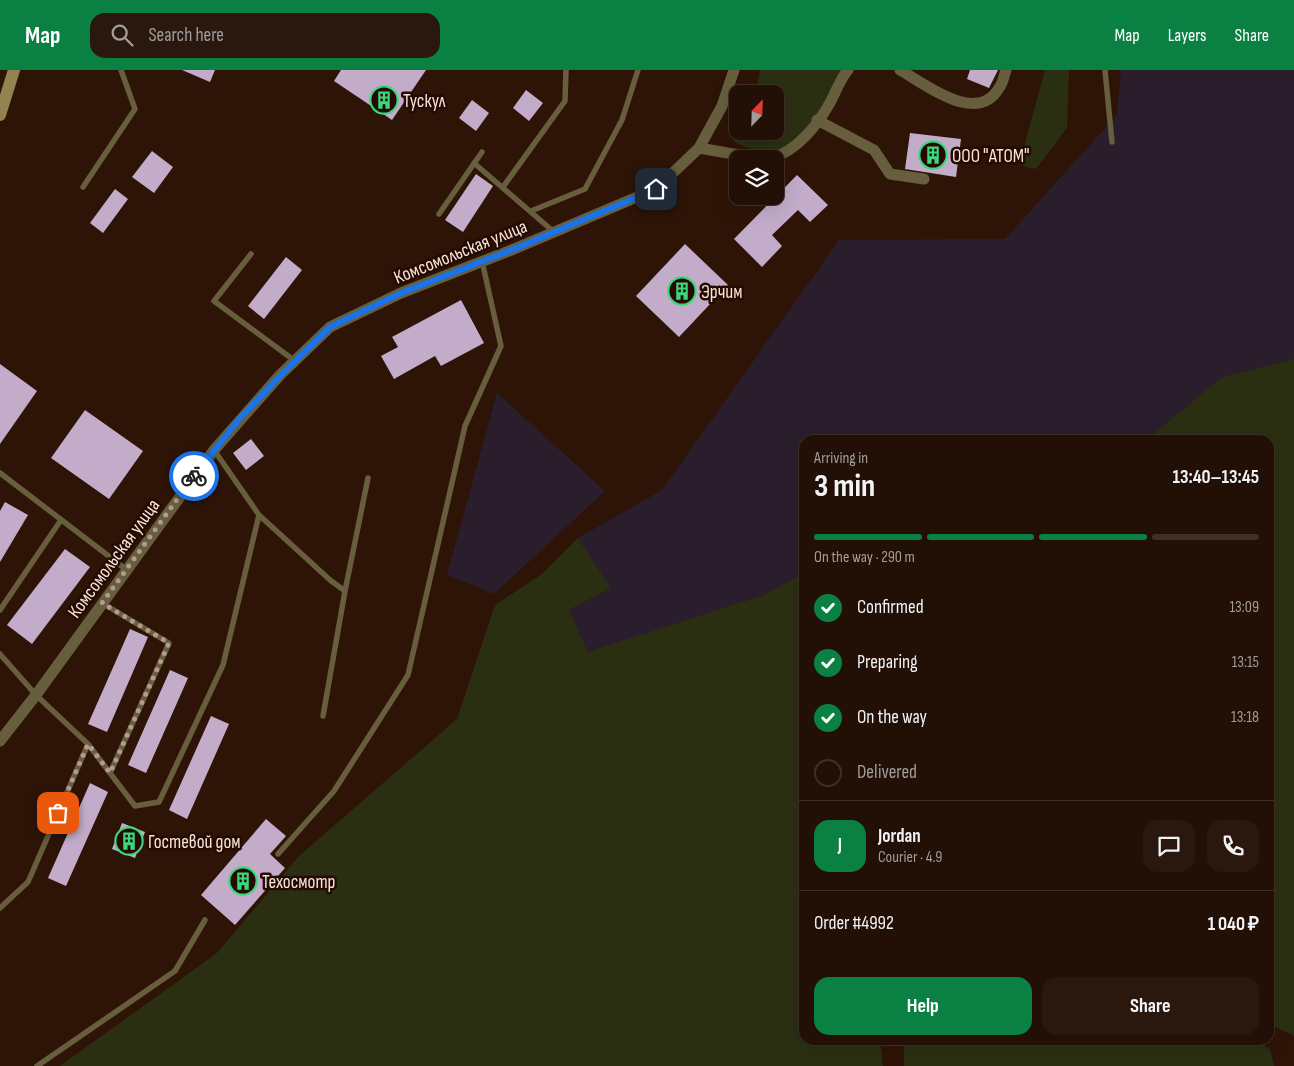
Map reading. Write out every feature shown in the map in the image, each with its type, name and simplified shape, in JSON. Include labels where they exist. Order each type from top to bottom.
[{"type":"street","points":[[0,116],[14,70]]},
{"type":"street","name":"Комсомольская улица","points":[[0,741],[36,695],[214,450],[246,411],[330,327],[401,293],[656,189],[699,148],[722,106],[734,70]]},
{"type":"street","points":[[784,153],[792,149],[817,120],[848,70]]},
{"type":"street","points":[[900,70],[939,95],[970,105],[987,99],[999,89],[1006,70]]},
{"type":"street","points":[[817,120],[874,150],[890,174],[924,179]]},
{"type":"street","points":[[699,148],[729,153]]},
{"type":"lane","points":[[82,187],[135,109],[121,70]]},
{"type":"lane","points":[[503,188],[565,101],[566,70]]},
{"type":"lane","points":[[531,211],[585,189],[622,120],[638,70]]},
{"type":"lane","points":[[1105,70],[1112,142]]},
{"type":"lane","points":[[439,214],[482,152]]},
{"type":"lane","points":[[474,163],[554,232]]},
{"type":"lane","points":[[251,254],[214,301],[295,361]]},
{"type":"lane","points":[[278,854],[334,791],[408,675],[465,426],[502,346],[482,261]]},
{"type":"lane","points":[[214,450],[259,515],[330,580],[345,591]]},
{"type":"lane","points":[[0,473],[127,570]]},
{"type":"lane","points":[[323,716],[345,591],[368,478]]},
{"type":"lane","points":[[0,654],[36,695],[88,744],[135,806],[159,802],[223,666],[259,515]]},
{"type":"lane","points":[[0,610],[61,520]]},
{"type":"lane","points":[[102,603],[169,643],[110,773]]},
{"type":"lane","points":[[0,908],[28,882],[88,744]]},
{"type":"lane","points":[[37,1066],[175,971],[205,920]]},
{"type":"shaded area","points":[[1121,70],[1294,70],[1294,359],[1222,377],[1152,435],[799,435],[799,576],[764,595],[588,653],[569,610],[611,588],[578,538],[662,490],[839,240],[1005,239],[1117,115]]},
{"type":"shaded area","points":[[497,393],[605,491],[494,594],[447,575]]},
{"type":"green space","points":[[760,70],[851,70],[817,120],[783,150],[754,150],[734,142],[735,140],[784,140],[784,85],[758,85]]},
{"type":"green space","points":[[1045,70],[1069,70],[1067,128],[1036,169],[1019,165]]},
{"type":"green space","points":[[1294,359],[1294,1036],[1274,1026],[1274,435],[1152,435],[1222,377]]},
{"type":"green space","points":[[578,538],[611,588],[569,610],[588,652],[764,595],[799,576],[799,1045],[881,1045],[883,1066],[60,1066],[217,953],[299,856],[457,719],[495,605],[542,574]]},
{"type":"green space","points":[[904,1045],[1264,1045],[1270,1050],[1274,1066],[904,1066]]},
{"type":"building","points":[[182,70],[215,70],[210,82]]},
{"type":"building","name":"Тускул","points":[[341,70],[426,70],[392,120],[334,81]]},
{"type":"building","points":[[970,70],[998,70],[989,88],[967,79]]},
{"type":"building","points":[[526,90],[543,103],[529,121],[513,108]]},
{"type":"building","points":[[472,100],[489,113],[476,131],[459,118]]},
{"type":"building","name":"ООО \"АТОМ\"","points":[[910,133],[961,139],[956,177],[905,169]]},
{"type":"building","points":[[152,151],[173,167],[154,193],[132,177]]},
{"type":"building","points":[[476,174],[493,186],[463,232],[445,220]]},
{"type":"building","points":[[797,175],[828,205],[810,222],[798,210],[772,235],[782,246],[762,267],[734,239],[767,205],[784,205],[784,188]]},
{"type":"building","points":[[115,189],[128,199],[103,233],[90,223]]},
{"type":"building","name":"Эрчим","points":[[685,244],[728,285],[679,337],[636,296]]},
{"type":"building","points":[[286,257],[302,270],[264,319],[248,306]]},
{"type":"building","points":[[461,300],[484,343],[441,366],[435,356],[394,379],[381,356],[398,347],[392,337]]},
{"type":"building","points":[[0,364],[37,391],[0,444]]},
{"type":"building","points":[[85,410],[143,451],[109,499],[51,458]]},
{"type":"building","points":[[251,439],[264,456],[246,470],[233,453]]},
{"type":"building","points":[[5,502],[28,515],[0,562],[0,511]]},
{"type":"building","points":[[65,549],[90,567],[32,644],[7,625]]},
{"type":"building","points":[[130,629],[148,637],[107,732],[88,724]]},
{"type":"building","points":[[170,670],[188,678],[146,773],[128,765]]},
{"type":"building","points":[[211,716],[229,724],[187,819],[169,810]]},
{"type":"building","points":[[90,783],[108,792],[66,886],[48,878]]},
{"type":"building","name":"Техосмотр","points":[[266,819],[286,836],[270,854],[285,868],[235,925],[201,895]]},
{"type":"building","name":"Гостевой дом","points":[[122,823],[145,832],[135,858],[112,849]]},
{"type":"way so far","points":[[58,813],[88,744],[110,773],[169,643],[102,603],[194,476]]},
{"type":"place","name":"Тускул","points":[[384,100]]},
{"type":"place","name":"ООО \"АТОМ\"","points":[[933,155]]},
{"type":"place","name":"Эрчим","points":[[682,291]]},
{"type":"place","name":"Гостевой дом","points":[[129,841]]},
{"type":"place","name":"Техосмотр","points":[[243,881]]},
{"type":"route","points":[[194,476],[240,418],[330,327],[401,293],[514,249],[656,189]]}]
